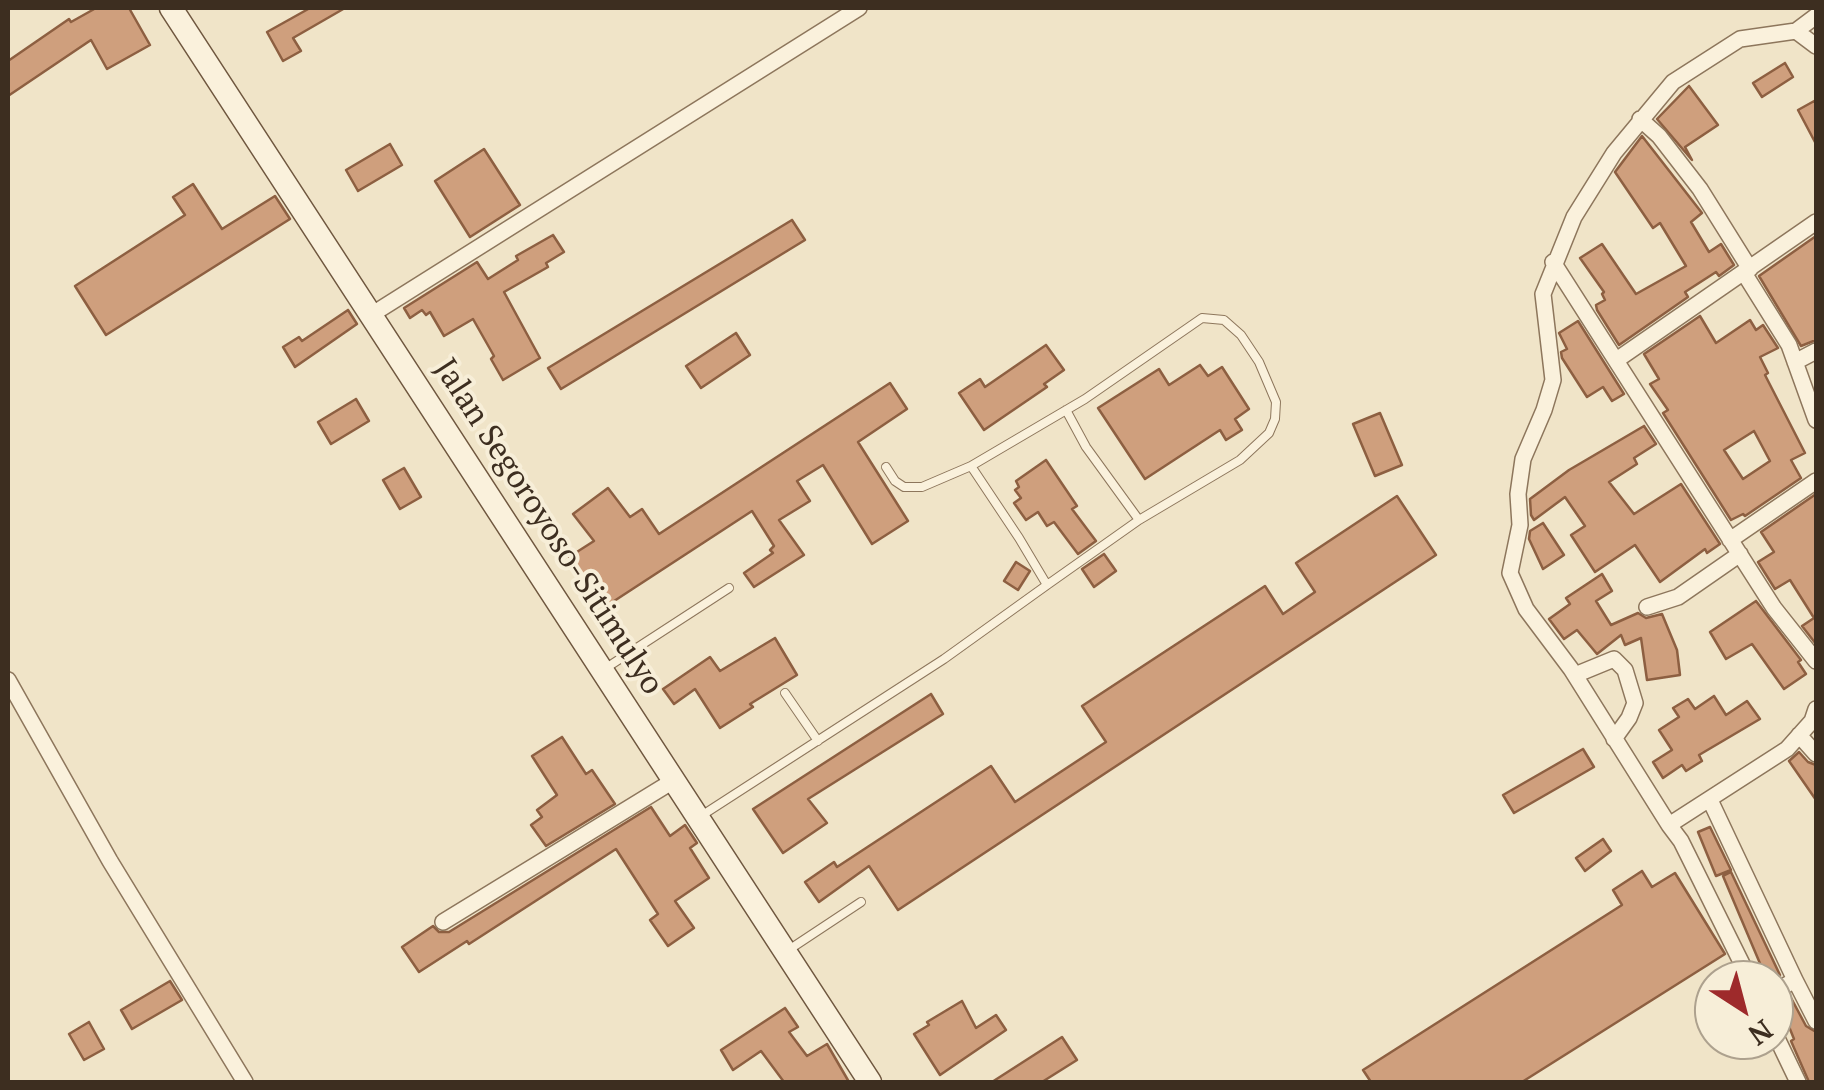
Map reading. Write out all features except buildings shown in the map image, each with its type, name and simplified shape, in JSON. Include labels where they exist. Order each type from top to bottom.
[{"type":"main road","name":"Jalan Segoroyoso-Sitimulyo","points":[[172,8],[870,1082]]},
{"type":"street","points":[[371,315],[859,8]]},
{"type":"street","points":[[1740,960],[1690,859],[1575,675],[1532,618],[1510,572],[1520,525],[1518,494],[1523,458],[1552,380],[1543,294],[1574,217],[1640,120],[1672,82],[1740,38],[1796,31],[1816,16]]},
{"type":"street","points":[[1796,31],[1816,46]]},
{"type":"street","points":[[1640,120],[1659,136],[1700,189],[1789,345],[1816,420]]},
{"type":"street","points":[[1618,359],[1816,222]]},
{"type":"street","points":[[1553,262],[1774,608],[1816,661]]},
{"type":"street","points":[[1795,362],[1816,351]]},
{"type":"street","points":[[1646,606],[1678,596],[1816,481]]},
{"type":"street","points":[[1575,675],[1614,660],[1625,670],[1635,703],[1614,739]]},
{"type":"street","points":[[8,680],[110,861],[246,1082]]},
{"type":"street","points":[[1669,825],[1786,749],[1812,721],[1816,709]]},
{"type":"street","points":[[1800,735],[1816,754]]},
{"type":"street","points":[[443,922],[673,780]]},
{"type":"street","points":[[1710,800],[1816,1021]]},
{"type":"lane","points":[[698,818],[944,659],[1139,520],[1240,460],[1269,433],[1276,402],[1260,362],[1242,336],[1224,320],[1202,318],[1066,410],[970,466],[922,487],[904,487],[894,481],[886,468]]},
{"type":"lane","points":[[1066,410],[1086,447],[1139,520]]},
{"type":"lane","points":[[970,466],[1020,538],[1046,585]]},
{"type":"lane","points":[[602,670],[729,588]]},
{"type":"lane","points":[[785,694],[818,741]]},
{"type":"lane","points":[[785,952],[861,902]]}]
